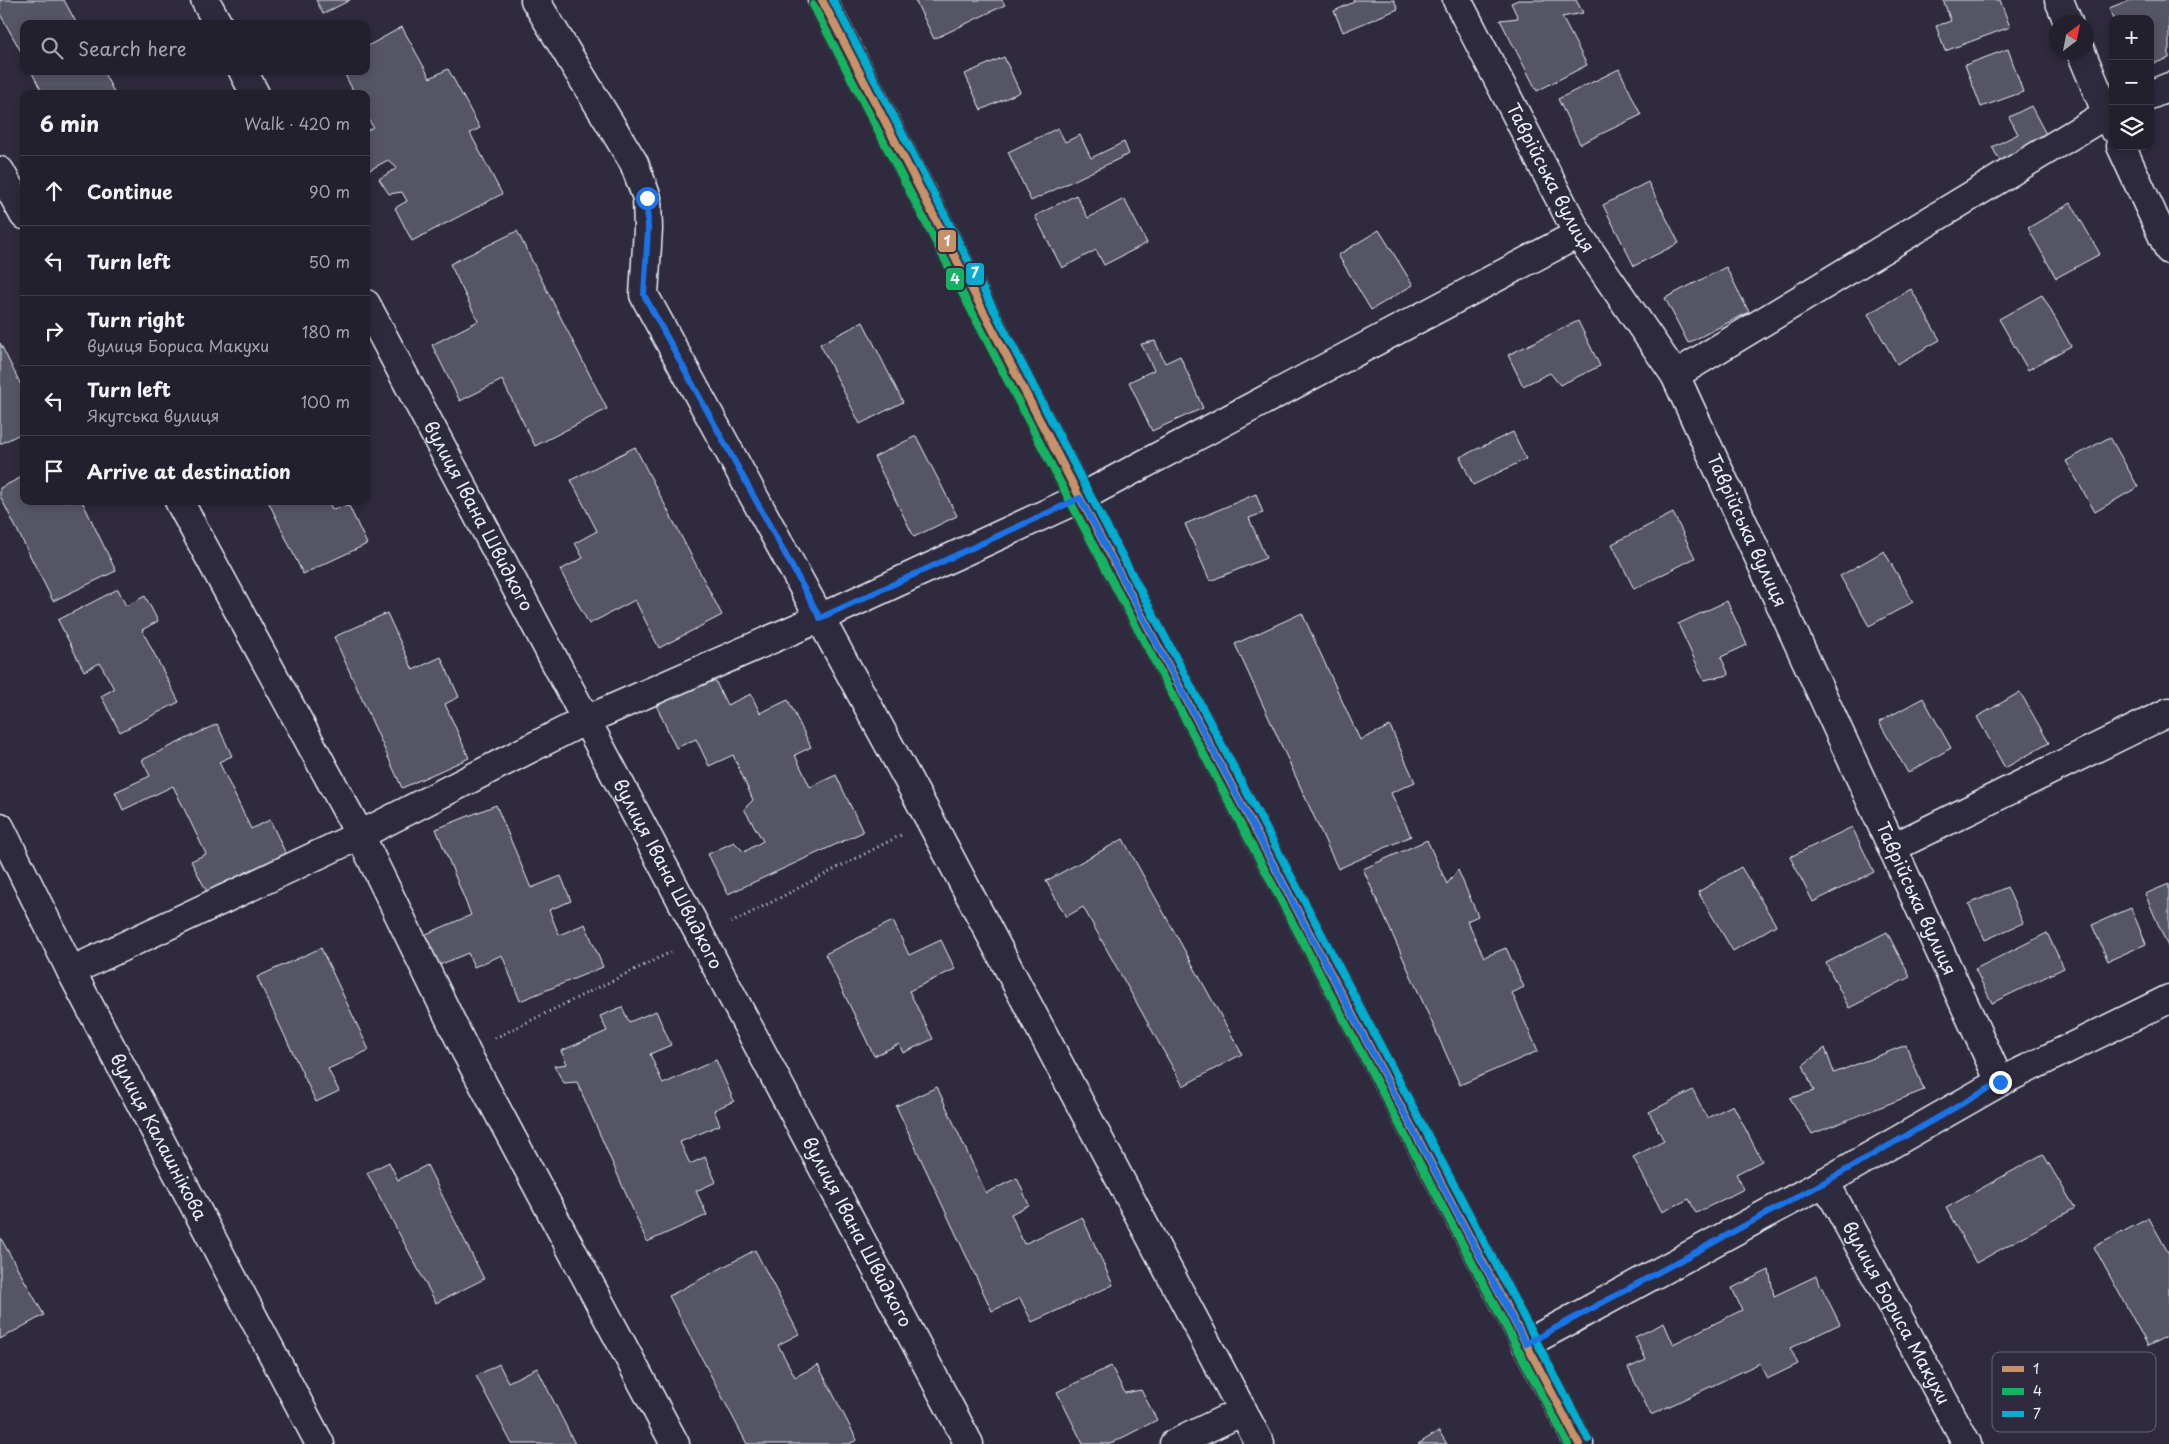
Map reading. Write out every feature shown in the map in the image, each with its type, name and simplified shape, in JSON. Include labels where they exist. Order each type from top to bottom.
[{"type":"street","points":[[206,0],[216,20]]},
{"type":"street","points":[[535,0],[634,162],[647,198],[648,229],[644,295],[930,820],[1260,1444]]},
{"type":"street","points":[[822,0],[1080,498],[1579,1444]]},
{"type":"street","name":"Таврійська вулиця","points":[[1457,0],[1578,234],[1675,375],[2000,1082]]},
{"type":"street","points":[[2058,0],[2065,15]]},
{"type":"street","points":[[2085,60],[2109,115]]},
{"type":"street","points":[[245,75],[253,90]]},
{"type":"street","points":[[2154,93],[2169,87]]},
{"type":"street","points":[[1675,375],[2109,118]]},
{"type":"street","points":[[2123,150],[2169,250]]},
{"type":"street","points":[[0,171],[20,207]]},
{"type":"street","points":[[71,971],[360,835],[586,720],[820,618],[1080,498],[1578,234]]},
{"type":"street","name":"вулиця Івана Швидкого","points":[[370,312],[969,1444]]},
{"type":"street","points":[[181,505],[360,835],[466,1052],[675,1444]]},
{"type":"street","points":[[1892,848],[2169,712]]},
{"type":"street","name":"вулиця Калашнікова","points":[[0,827],[71,971],[320,1444]]},
{"type":"street","points":[[1526,1344],[1825,1182],[2000,1082],[2169,999]]},
{"type":"street","name":"вулиця Бориса Макухи","points":[[1825,1182],[1967,1444]]},
{"type":"street","points":[[1174,1444],[1242,1411]]},
{"type":"building","points":[[0,0],[64,0],[75,20],[20,20],[20,50],[0,14]]},
{"type":"building","points":[[316,0],[350,0],[323,14]]},
{"type":"building","points":[[915,0],[1002,0],[1005,5],[934,39]]},
{"type":"building","points":[[1353,0],[1394,0],[1398,9],[1343,32],[1334,11],[1354,2]]},
{"type":"building","points":[[1518,0],[1576,0],[1583,13],[1562,17],[1587,65],[1537,91],[1500,20],[1518,18],[1511,3]]},
{"type":"building","points":[[1943,0],[2000,0],[2010,27],[1945,51],[1936,26],[1951,21]]},
{"type":"building","points":[[2130,0],[2169,0],[2169,58],[2154,64],[2154,15],[2112,15],[2109,8]]},
{"type":"building","points":[[402,27],[430,78],[448,69],[480,128],[470,133],[502,194],[412,241],[395,208],[407,201],[402,192],[389,194],[379,179],[397,168],[388,160],[370,170],[370,129],[373,127],[370,122],[370,90],[353,90],[345,75],[370,75],[370,45]]},
{"type":"building","points":[[2008,49],[2023,92],[1981,107],[1965,65]]},
{"type":"building","points":[[1004,57],[1020,92],[981,110],[965,74]]},
{"type":"building","points":[[1619,69],[1641,115],[1580,144],[1558,99]]},
{"type":"building","points":[[33,75],[105,75],[113,90],[41,90]]},
{"type":"building","points":[[2031,106],[2047,136],[2000,161],[1992,147],[2018,134],[2009,117]]},
{"type":"building","points":[[1058,128],[1065,142],[1080,135],[1091,158],[1124,142],[1129,154],[1031,201],[1008,152]]},
{"type":"building","points":[[1648,182],[1679,243],[1634,266],[1603,205]]},
{"type":"building","points":[[1076,195],[1088,218],[1124,199],[1147,243],[1104,265],[1096,250],[1062,268],[1035,216]]},
{"type":"building","points":[[2071,203],[2100,254],[2056,278],[2028,228]]},
{"type":"building","points":[[1379,230],[1413,285],[1371,310],[1338,255]]},
{"type":"building","points":[[517,231],[607,409],[535,446],[502,380],[460,401],[432,345],[478,321],[450,264]]},
{"type":"building","points":[[1726,267],[1749,312],[1688,343],[1665,298]]},
{"type":"building","points":[[1911,289],[1940,340],[1897,364],[1868,314]]},
{"type":"building","points":[[2042,295],[2071,346],[2028,370],[1999,319]]},
{"type":"building","points":[[1578,321],[1600,366],[1560,385],[1550,373],[1523,386],[1508,355]]},
{"type":"building","points":[[863,322],[903,402],[860,424],[820,344]]},
{"type":"building","points":[[1155,341],[1165,363],[1180,356],[1203,408],[1152,431],[1129,382],[1154,370],[1141,344]]},
{"type":"building","points":[[0,343],[20,383],[20,434],[0,444]]},
{"type":"building","points":[[1513,432],[1526,459],[1473,485],[1460,457]]},
{"type":"building","points":[[916,436],[957,516],[914,537],[874,457]]},
{"type":"building","points":[[2110,437],[2138,487],[2095,512],[2066,461]]},
{"type":"building","points":[[635,447],[722,615],[659,648],[635,600],[589,624],[560,570],[583,558],[575,543],[597,531],[571,480]]},
{"type":"building","points":[[20,478],[20,505],[84,505],[116,571],[53,601],[0,496],[0,488]]},
{"type":"building","points":[[1256,494],[1263,513],[1249,518],[1266,558],[1210,581],[1185,524]]},
{"type":"building","points":[[270,505],[330,505],[332,509],[349,506],[367,544],[303,574]]},
{"type":"building","points":[[1673,513],[1695,558],[1634,589],[1612,544]]},
{"type":"building","points":[[1884,551],[1913,602],[1869,626],[1840,576]]},
{"type":"building","points":[[118,589],[126,606],[145,596],[158,621],[142,630],[179,702],[120,732],[101,696],[114,689],[100,663],[84,671],[58,620]]},
{"type":"building","points":[[1727,601],[1747,645],[1721,657],[1729,675],[1704,680],[1678,624]]},
{"type":"building","points":[[387,613],[413,670],[441,657],[459,697],[445,704],[469,758],[402,788],[334,637]]},
{"type":"building","points":[[1302,613],[1360,740],[1390,726],[1415,782],[1391,793],[1411,836],[1338,869],[1235,644]]},
{"type":"building","points":[[714,678],[727,705],[751,694],[760,713],[788,700],[811,747],[795,755],[810,787],[836,775],[863,832],[728,894],[708,854],[734,842],[744,852],[763,841],[744,809],[753,800],[733,755],[709,766],[696,739],[676,748],[656,705]]},
{"type":"building","points":[[2020,692],[2049,743],[2005,768],[1977,717]]},
{"type":"building","points":[[1923,698],[1951,748],[1908,773],[1879,722]]},
{"type":"building","points":[[217,724],[232,756],[219,762],[251,829],[270,820],[286,854],[207,892],[191,861],[206,854],[173,786],[123,810],[115,792],[150,776],[142,760]]},
{"type":"building","points":[[496,805],[531,888],[561,876],[571,901],[549,910],[559,935],[585,924],[603,967],[520,1001],[502,955],[474,967],[468,953],[437,966],[424,935],[471,915],[436,829]]},
{"type":"building","points":[[1852,827],[1874,872],[1813,902],[1790,857]]},
{"type":"building","points":[[1123,839],[1242,1054],[1183,1086],[1083,907],[1066,917],[1046,881]]},
{"type":"building","points":[[1427,840],[1447,884],[1458,870],[1478,916],[1467,921],[1484,957],[1506,948],[1524,987],[1512,993],[1538,1051],[1460,1085],[1363,869]]},
{"type":"building","points":[[1741,867],[1776,925],[1733,951],[1698,892]]},
{"type":"building","points":[[2169,884],[2169,949],[2145,894]]},
{"type":"building","points":[[2007,887],[2023,923],[1985,940],[1969,904]]},
{"type":"building","points":[[2131,908],[2146,944],[2108,961],[2092,925]]},
{"type":"building","points":[[893,921],[909,955],[941,940],[955,969],[909,991],[933,1039],[903,1053],[899,1044],[874,1056],[825,954]]},
{"type":"building","points":[[1887,932],[1910,977],[1849,1008],[1826,963]]},
{"type":"building","points":[[2047,933],[2064,968],[1992,1003],[1975,969]]},
{"type":"building","points":[[321,948],[369,1050],[328,1069],[339,1091],[316,1102],[257,977]]},
{"type":"building","points":[[622,1007],[629,1022],[656,1011],[671,1045],[650,1054],[663,1084],[716,1060],[734,1101],[714,1110],[720,1125],[680,1142],[690,1164],[705,1157],[716,1182],[696,1191],[707,1215],[647,1242],[577,1082],[564,1083],[554,1066],[567,1064],[561,1051],[607,1031],[600,1016]]},
{"type":"building","points":[[1906,1045],[1924,1090],[1812,1134],[1790,1098],[1814,1091],[1803,1065],[1825,1048],[1834,1073]]},
{"type":"building","points":[[937,1087],[986,1193],[1017,1178],[1029,1205],[1011,1214],[1024,1244],[1082,1217],[1113,1285],[1032,1322],[1020,1298],[992,1311],[896,1106]]},
{"type":"building","points":[[1693,1090],[1707,1118],[1733,1105],[1762,1161],[1736,1174],[1744,1189],[1696,1213],[1689,1199],[1662,1212],[1633,1157],[1664,1141],[1649,1112]]},
{"type":"building","points":[[2043,1154],[2075,1208],[1976,1263],[1946,1208]]},
{"type":"building","points":[[389,1162],[398,1180],[427,1165],[484,1279],[436,1303],[367,1173]]},
{"type":"building","points":[[2149,1218],[2169,1254],[2169,1335],[2148,1346],[2094,1247]]},
{"type":"building","points":[[0,1237],[44,1315],[0,1339]]},
{"type":"building","points":[[755,1250],[799,1334],[778,1345],[795,1377],[818,1365],[857,1440],[849,1444],[747,1444],[669,1296]]},
{"type":"building","points":[[1769,1270],[1774,1296],[1816,1276],[1840,1324],[1790,1348],[1798,1364],[1767,1379],[1760,1363],[1651,1415],[1628,1368],[1646,1360],[1635,1337],[1664,1323],[1673,1344],[1742,1310],[1732,1288]]},
{"type":"building","points":[[499,1364],[508,1382],[537,1368],[575,1444],[512,1444],[476,1376]]},
{"type":"building","points":[[1111,1366],[1125,1393],[1141,1390],[1157,1420],[1110,1444],[1083,1444],[1057,1392]]},
{"type":"building","points":[[1439,1431],[1447,1444],[1418,1444]]},
{"type":"transit line","name":"1","points":[[822,0],[1080,498],[1579,1444]]},
{"type":"transit line","name":"7","points":[[833,0],[1089,493],[1588,1439]]},
{"type":"transit line","name":"4","points":[[813,5],[1071,503],[1568,1444]]},
{"type":"route","points":[[647,198],[648,229],[644,295],[820,618],[1080,498],[1526,1344],[1825,1182],[2000,1082]]}]
